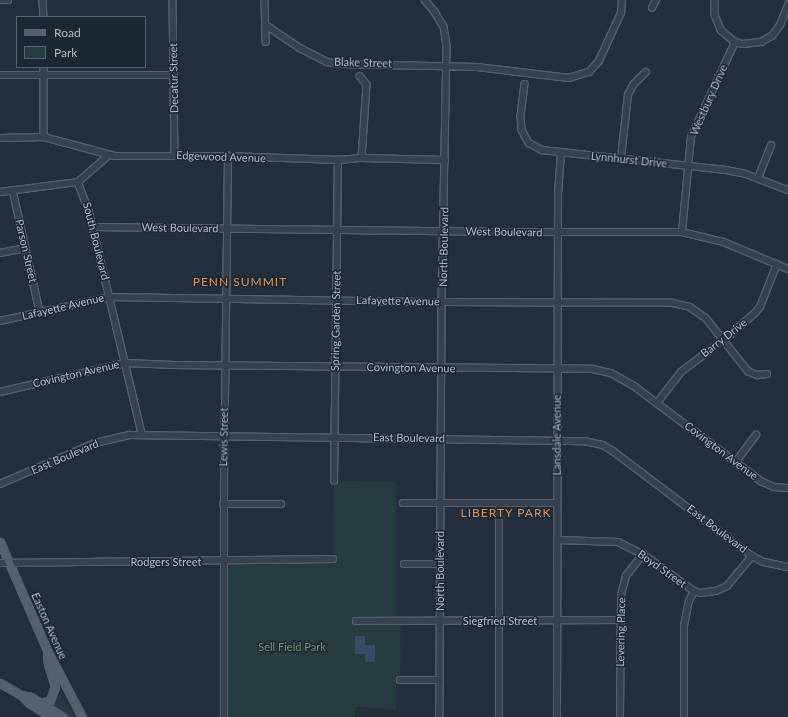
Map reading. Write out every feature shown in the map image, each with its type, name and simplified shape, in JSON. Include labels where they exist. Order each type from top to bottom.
[{"type":"main road","name":"Easton Avenue","points":[[0,542],[47,650],[82,717]]},
{"type":"main road","points":[[40,703],[50,700],[55,687],[48,664],[47,650]]},
{"type":"main road","points":[[0,683],[22,695],[31,697],[63,717]]},
{"type":"main road","points":[[22,695],[29,703],[51,717]]},
{"type":"street","points":[[0,0],[8,0]]},
{"type":"street","points":[[43,0],[44,16]]},
{"type":"street","name":"Decatur Street","points":[[173,0],[175,156]]},
{"type":"street","points":[[265,0],[266,42]]},
{"type":"street","name":"North Boulevard","points":[[425,0],[435,12],[444,28],[447,46],[442,302],[440,717]]},
{"type":"street","name":"Blake Street","points":[[266,25],[300,48],[327,62],[341,64],[447,65],[563,77],[582,75],[588,72],[599,61],[620,13],[622,0]]},
{"type":"street","points":[[652,8],[656,0]]},
{"type":"street","points":[[715,0],[715,15],[719,27],[724,34],[735,42],[756,43],[772,36],[780,25],[788,5]]},
{"type":"street","name":"Westbury Drive","points":[[682,232],[690,144],[694,130],[735,42]]},
{"type":"street","points":[[44,68],[44,137]]},
{"type":"street","points":[[621,158],[628,95],[633,85],[646,72]]},
{"type":"street","points":[[0,75],[174,74]]},
{"type":"street","points":[[360,76],[367,85],[362,158]]},
{"type":"street","name":"Lynnhurst Drive","points":[[525,84],[520,124],[525,138],[533,146],[542,150],[726,170],[758,178],[788,190]]},
{"type":"street","name":"Edgewood Avenue","points":[[0,138],[44,137],[109,155],[228,156],[338,160],[362,158],[445,160]]},
{"type":"street","points":[[758,178],[771,145]]},
{"type":"street","name":"Lansdale Avenue","points":[[557,717],[558,620],[556,440],[558,369],[558,194],[561,153]]},
{"type":"street","points":[[0,192],[78,182],[109,155]]},
{"type":"street","name":"Lewis Street","points":[[224,717],[224,435],[228,156]]},
{"type":"street","name":"Spring Garden Street","points":[[334,481],[338,160]]},
{"type":"street","name":"South Boulevard","points":[[78,182],[93,227],[142,434]]},
{"type":"street","name":"Parson Street","points":[[13,190],[40,312]]},
{"type":"street","name":"West Boulevard","points":[[93,227],[337,231],[682,232],[724,242],[788,269]]},
{"type":"street","points":[[0,253],[26,248]]},
{"type":"street","name":"Barry Drive","points":[[656,403],[681,372],[723,341],[748,320],[760,307],[777,264]]},
{"type":"street","name":"Lafayette Avenue","points":[[0,321],[110,297],[442,302],[665,303],[684,305],[695,309],[706,318],[748,371],[757,375],[767,374]]},
{"type":"street","name":"Covington Avenue","points":[[0,392],[126,363],[442,369],[593,369],[611,373],[634,386],[735,463],[766,484],[788,488]]},
{"type":"street","name":"East Boulevard","points":[[0,484],[95,443],[118,437],[142,434],[586,441],[603,446],[613,451],[752,556],[764,562],[788,567]]},
{"type":"street","points":[[735,463],[756,436]]},
{"type":"street","points":[[403,503],[557,503]]},
{"type":"street","points":[[499,503],[499,717]]},
{"type":"street","points":[[224,504],[281,504]]},
{"type":"street","name":"Boyd Street","points":[[557,540],[618,542],[643,554],[694,591],[710,592],[722,589],[732,582],[752,556]]},
{"type":"street","name":"Levering Place","points":[[620,717],[620,601],[624,580],[630,569],[643,554]]},
{"type":"street","name":"Rodgers Street","points":[[0,563],[333,560]]},
{"type":"street","points":[[404,564],[440,564]]},
{"type":"street","points":[[684,717],[684,626],[689,601],[694,591]]},
{"type":"street","name":"Siegfried Street","points":[[356,621],[620,620]]},
{"type":"street","points":[[400,680],[440,680]]},
{"type":"green space","name":"Sell Field Park","points":[[334,481],[396,482],[396,621],[401,622],[400,680],[396,685],[396,709],[355,707],[355,717],[224,717],[220,562],[333,559]]},
{"type":"green space","points":[[58,693],[75,717],[67,717],[48,705],[53,701]]},
{"type":"water","points":[[355,636],[365,636],[365,645],[375,645],[375,662],[365,662],[365,654],[355,654]]},
{"type":"district","name":"PENN SUMMIT","points":[[240,282]]},
{"type":"district","name":"LIBERTY PARK","points":[[506,513]]}]
